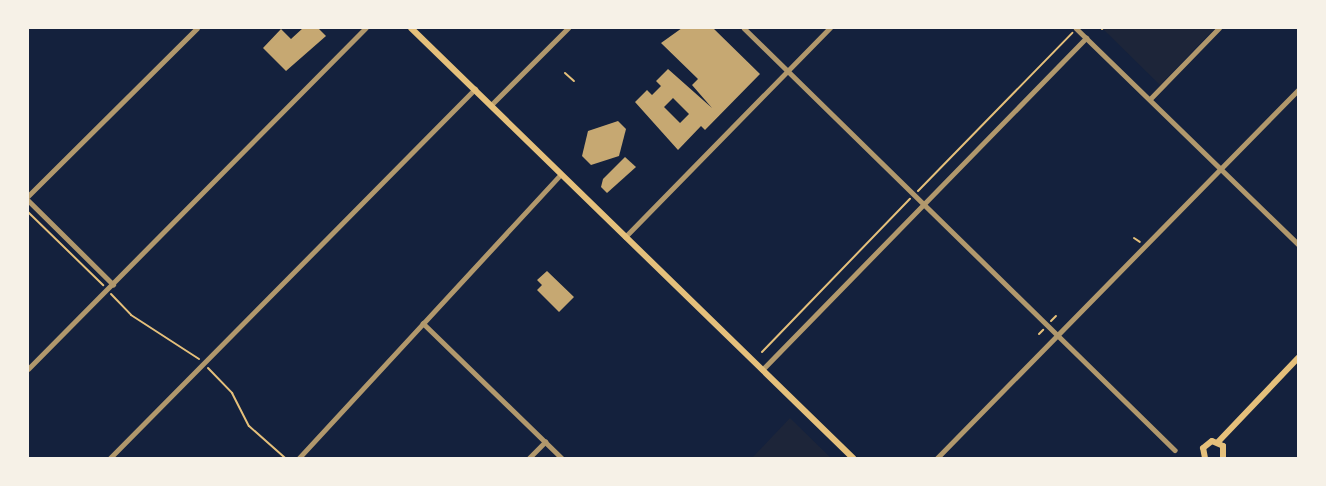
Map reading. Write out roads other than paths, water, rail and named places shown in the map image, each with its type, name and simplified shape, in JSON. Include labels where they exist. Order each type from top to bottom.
[{"type":"main road","points":[[411,28],[853,458]]},
{"type":"main road","points":[[1203,458],[1205,446],[1218,442],[1298,358]]},
{"type":"main road","points":[[1218,442],[1224,450],[1223,458]]},
{"type":"street","points":[[113,284],[28,198],[197,28]]},
{"type":"street","points":[[28,370],[366,28]]},
{"type":"street","points":[[491,105],[568,28]]},
{"type":"street","points":[[744,28],[1176,450]]},
{"type":"street","points":[[625,236],[830,28]]},
{"type":"street","points":[[1076,28],[1298,244]]},
{"type":"street","points":[[1150,99],[1219,28]]},
{"type":"street","points":[[762,370],[1086,38]]},
{"type":"street","points":[[110,458],[474,89]]},
{"type":"street","points":[[937,458],[1298,90]]},
{"type":"street","points":[[299,458],[561,174]]},
{"type":"street","points":[[423,324],[562,458]]},
{"type":"street","points":[[529,458],[545,442]]}]
